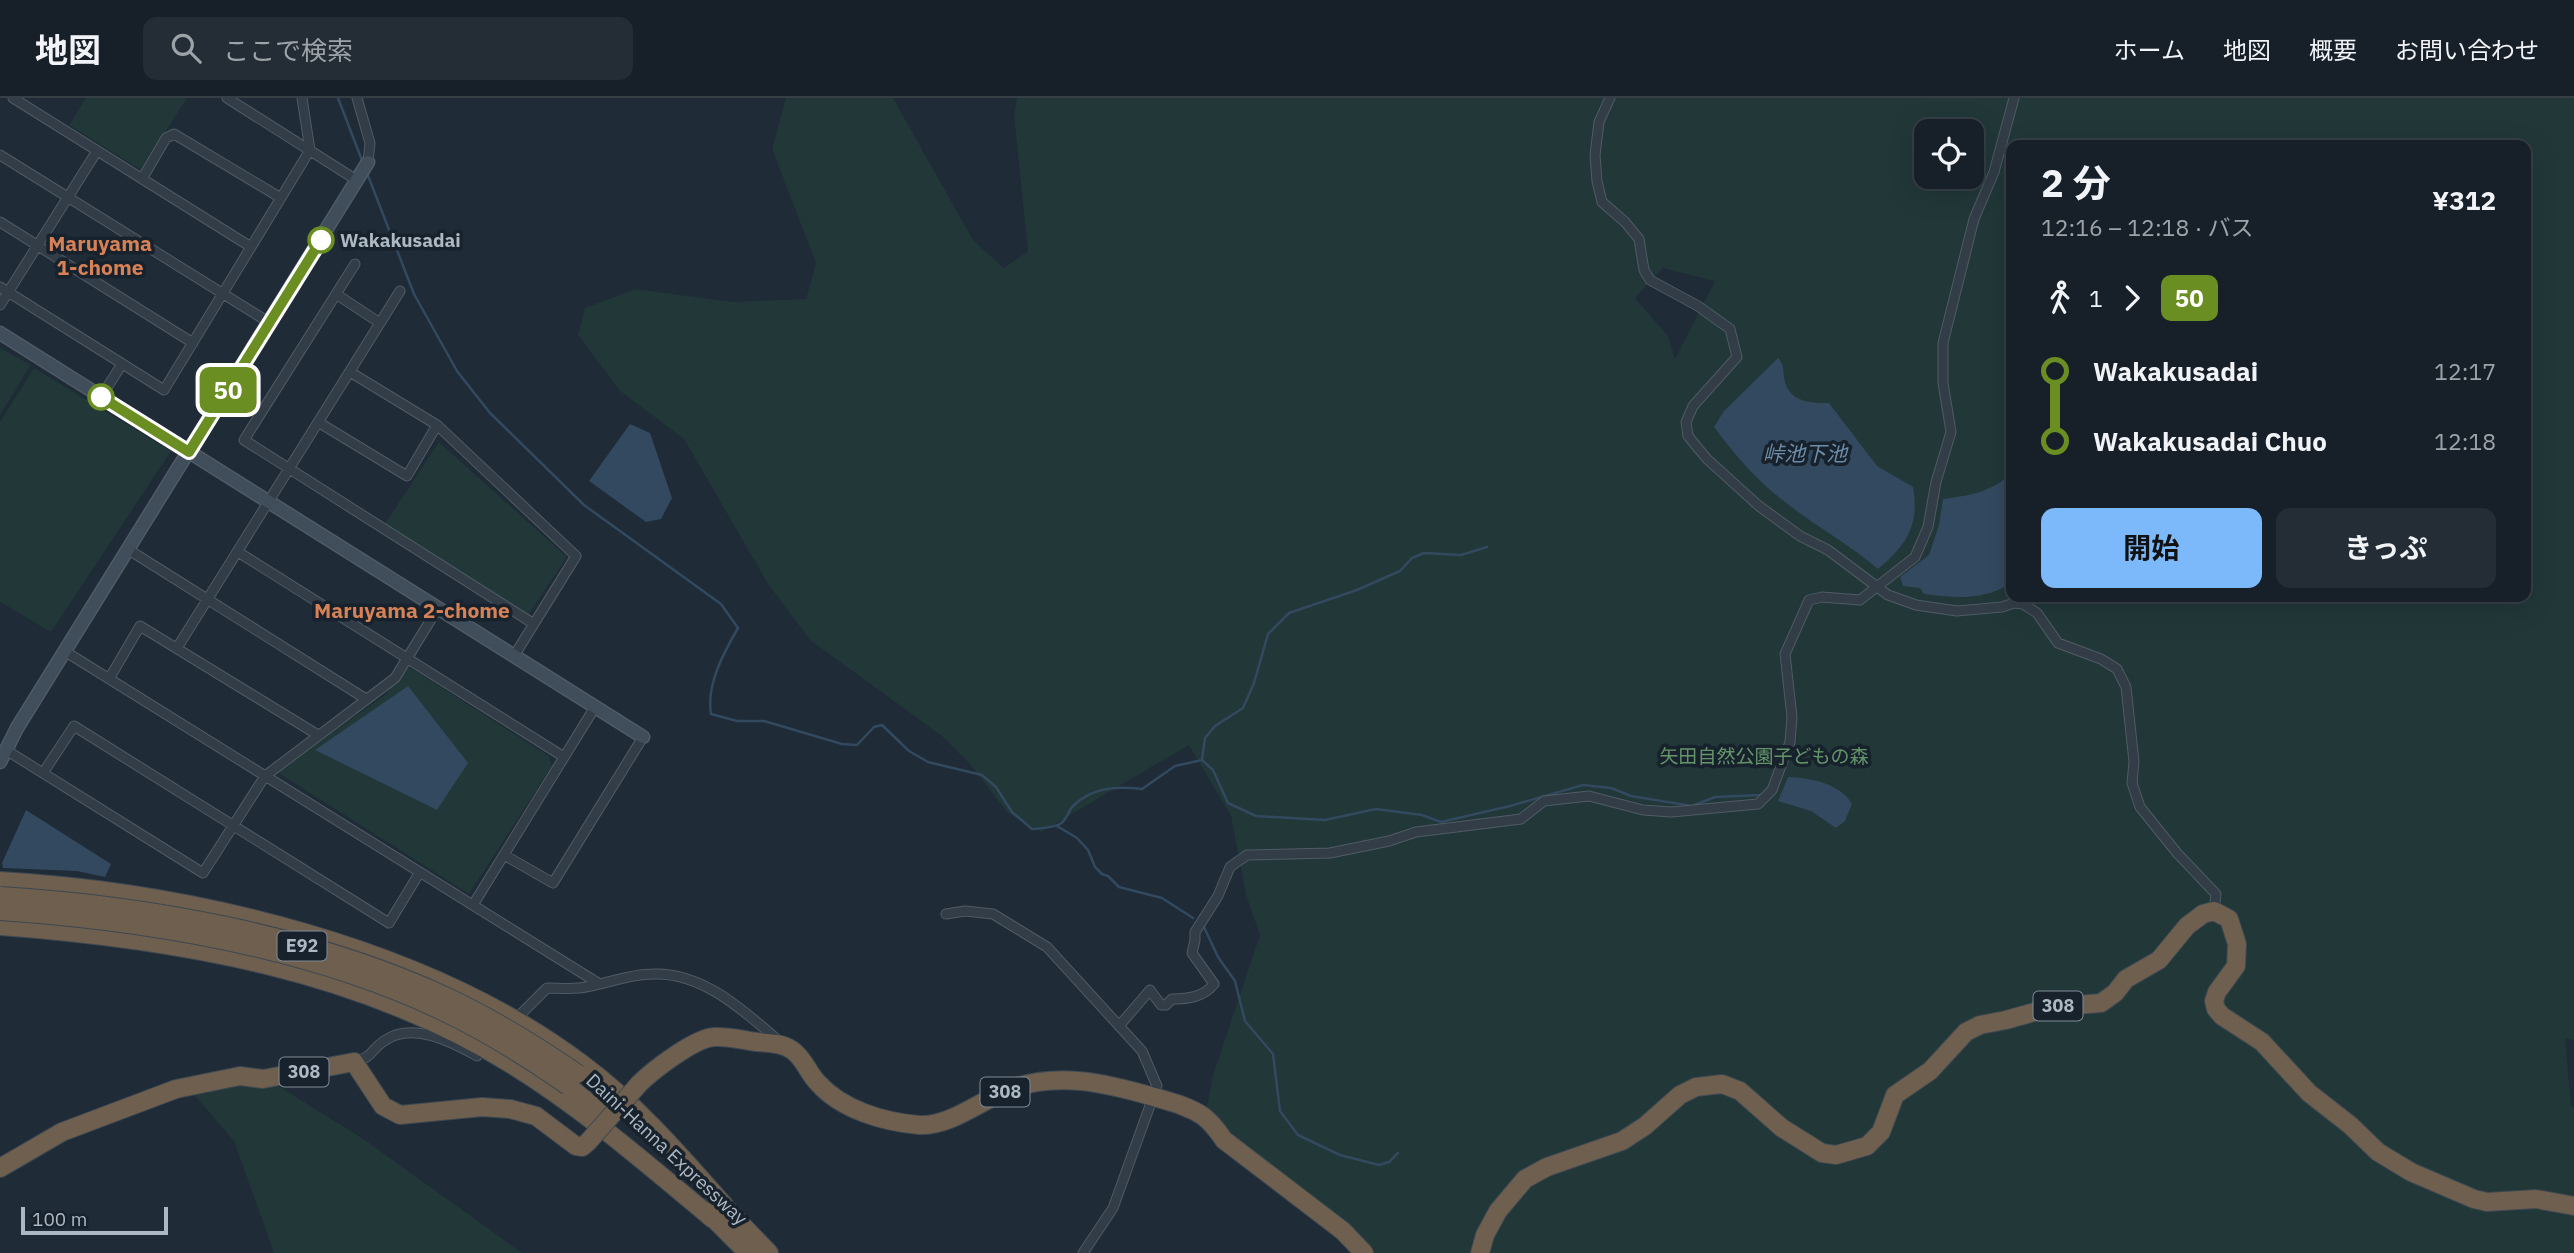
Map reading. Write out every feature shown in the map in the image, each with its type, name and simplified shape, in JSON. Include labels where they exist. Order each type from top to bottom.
[{"type":"highway","points":[[0,881],[66,886],[128,895],[246,918],[360,951],[448,984],[531,1028],[584,1065],[632,1105],[719,1212]]},
{"type":"highway","name":"Daini-Hanna Expressway","points":[[0,896],[127,908],[252,933],[337,956],[414,983],[472,1009],[526,1039],[573,1080],[615,1125],[769,1253]]},
{"type":"highway","name":"Daini-Hanna Expressway","points":[[0,911],[112,921],[183,932],[325,967],[409,996],[573,1080]]},
{"type":"highway","points":[[2214,911],[2230,919],[2237,953],[2236,966],[2217,992],[2214,1001],[2216,1009],[2222,1016],[2262,1042],[2309,1093],[2350,1125],[2378,1152],[2411,1172],[2474,1199],[2487,1202],[2536,1199],[2574,1206]]},
{"type":"highway","name":"308","points":[[1480,1253],[1485,1235],[1498,1211],[1525,1179],[1546,1167],[1622,1141],[1645,1126],[1680,1095],[1696,1087],[1722,1084],[1740,1091],[1782,1128],[1822,1153],[1836,1155],[1867,1146],[1881,1132],[1895,1095],[1930,1070],[1966,1032],[1980,1025],[2052,1006],[2101,1003],[2115,993],[2126,979],[2159,960],[2187,926],[2203,914],[2214,911]]},
{"type":"highway","points":[[0,926],[118,937],[225,956],[321,981],[405,1010],[485,1048],[535,1079],[719,1212]]},
{"type":"highway","name":"308","points":[[0,1168],[62,1132],[176,1089],[240,1076],[263,1079],[354,1062],[383,1106],[400,1115],[482,1107],[510,1109],[536,1116],[576,1146],[582,1147],[651,1072],[669,1062],[694,1041],[714,1037],[784,1045],[795,1052],[814,1079],[833,1098],[844,1105],[898,1122],[923,1125],[946,1120],[1009,1090],[1040,1082],[1072,1080],[1100,1082],[1185,1106],[1203,1116],[1224,1140],[1343,1231],[1364,1253]]},
{"type":"highway","name":"Daini-Hanna Expressway","points":[[719,1212],[748,1253]]},
{"type":"street","points":[[13,98],[251,247]]},
{"type":"street","points":[[227,98],[358,181]]},
{"type":"street","points":[[4,290],[164,390],[310,150],[302,98]]},
{"type":"street","points":[[357,98],[370,143],[368,162],[358,181],[3,756],[43,773],[203,873],[265,776],[395,678],[438,608]]},
{"type":"street","points":[[1610,98],[1599,122],[1595,155],[1602,202],[1625,222],[1639,239],[1644,270],[1650,280],[1698,306],[1730,329],[1737,357],[1693,406],[1686,422],[1688,436],[1707,459],[1759,506],[1800,536],[1828,550],[1888,595],[1916,606],[1957,611],[2023,604],[2037,613],[2058,643],[2101,659],[2117,669],[2126,687],[2134,762],[2132,783],[2140,807],[2177,853],[2216,894],[2214,911]]},
{"type":"street","points":[[1119,1026],[1150,990],[1161,1005],[1166,1005],[1172,999],[1186,999],[1208,992],[1214,984],[1192,953],[1195,932],[1219,896],[1230,867],[1247,855],[1330,853],[1390,841],[1416,832],[1521,819],[1544,801],[1589,796],[1643,810],[1671,812],[1758,804],[1772,790],[1790,742],[1792,718],[1785,654],[1809,600],[1822,597],[1860,600],[1915,557],[1928,527],[1936,482],[1951,432],[1943,383],[1943,343],[1973,219],[1994,173],[2014,98]]},
{"type":"street","points":[[142,179],[166,138],[174,134],[281,198]]},
{"type":"street","points":[[0,305],[4,290],[37,245],[97,151]]},
{"type":"street","points":[[0,155],[270,323]]},
{"type":"street","points":[[0,222],[193,343]]},
{"type":"street","points":[[355,264],[244,440],[534,624]]},
{"type":"street","points":[[177,648],[400,291]]},
{"type":"street","points":[[336,294],[380,323]]},
{"type":"street","points":[[0,334],[643,737],[553,883],[504,855]]},
{"type":"street","points":[[101,397],[122,364]]},
{"type":"street","points":[[350,372],[437,425],[576,556],[514,656]]},
{"type":"street","points":[[318,422],[407,476],[437,425]]},
{"type":"street","points":[[130,550],[366,699]]},
{"type":"street","points":[[238,552],[564,757]]},
{"type":"street","points":[[109,679],[140,626],[318,735]]},
{"type":"street","points":[[66,652],[598,983]]},
{"type":"street","points":[[473,905],[595,707]]},
{"type":"street","points":[[43,773],[74,726],[389,923],[420,873]]},
{"type":"street","points":[[946,914],[965,911],[993,914],[1047,947],[1142,1051],[1157,1086],[1113,1208],[1083,1253]]},
{"type":"street","points":[[520,1015],[547,988],[581,988],[655,973],[681,977],[730,1000],[784,1045]]},
{"type":"street","points":[[354,1062],[369,1058],[383,1041],[395,1035],[438,1036],[477,1056]]},
{"type":"green space","points":[[86,98],[187,98],[141,170],[69,125]]},
{"type":"green space","name":"矢田自然公園子どもの森","points":[[786,98],[893,98],[973,240],[1004,268],[1028,251],[1014,116],[1017,98],[2574,98],[2574,1040],[2565,1038],[2571,1105],[2574,1109],[2574,1253],[1364,1253],[1206,1112],[1213,1075],[1260,935],[1246,895],[1231,816],[1189,745],[1041,832],[1008,813],[969,763],[942,736],[810,640],[768,584],[684,439],[620,391],[578,335],[585,308],[635,289],[733,302],[806,299],[816,263],[772,149]],"holes":[[[1663,268],[1715,281],[1675,359],[1668,336],[1635,298]]]},
{"type":"green space","points":[[0,348],[31,365],[0,415]]},
{"type":"green space","points":[[34,368],[171,451],[51,632],[0,602],[0,422]]},
{"type":"green space","points":[[439,442],[567,557],[527,617],[384,525]]},
{"type":"green space","points":[[409,667],[549,756],[552,766],[469,894],[277,772],[385,695]]},
{"type":"green space","points":[[223,1069],[253,1070],[365,1140],[522,1253],[274,1253],[234,1141],[184,1083]]},
{"type":"water","name":"峠池下池","points":[[1778,358],[1782,364],[1786,385],[1793,395],[1810,402],[1829,403],[1877,466],[1913,487],[1914,513],[1909,534],[1896,552],[1878,569],[1765,486],[1714,427],[1724,411]]},
{"type":"water","points":[[630,424],[650,433],[672,498],[661,519],[646,522],[589,481]]},
{"type":"water","points":[[2006,478],[2006,586],[1980,595],[1946,597],[1924,594],[1920,588],[1903,586],[1900,577],[1929,555],[1939,525],[1943,499],[1979,492]]},
{"type":"water","points":[[408,686],[468,763],[437,810],[315,750]]},
{"type":"water","points":[[1788,777],[1815,780],[1840,791],[1852,804],[1845,821],[1836,828],[1811,811],[1778,801]]},
{"type":"water","points":[[26,810],[111,864],[105,877],[77,871],[3,868],[2,863]]},
{"type":"waterway","points":[[338,98],[363,163]]},
{"type":"waterway","points":[[367,173],[414,294],[457,371],[490,413],[584,505],[721,604],[738,628],[714,680],[711,714],[737,721],[764,721],[842,744],[857,745],[874,727],[882,725],[909,751],[928,762],[982,775],[996,787],[1012,812],[1032,829],[1060,824],[1073,806],[1097,791],[1114,788],[1142,789],[1175,766],[1202,760],[1213,770],[1228,803],[1256,816],[1325,820],[1376,809],[1422,815],[1441,822],[1583,785],[1611,788],[1631,796],[1692,806],[1715,797],[1761,795]]},
{"type":"waterway","points":[[1202,760],[1205,738],[1215,726],[1243,708],[1254,683],[1268,634],[1289,613],[1357,590],[1400,571],[1412,558],[1424,553],[1461,555],[1487,547]]},
{"type":"waterway","points":[[1057,826],[1077,838],[1088,850],[1095,867],[1119,887],[1162,898],[1193,918]]},
{"type":"waterway","points":[[1203,925],[1218,957],[1235,981],[1245,1021],[1273,1054],[1280,1111],[1298,1135],[1340,1155],[1379,1165],[1389,1162],[1398,1153]]},
{"type":"bus line","name":"50","points":[[101,397],[189,452],[321,240]]},
{"type":"place","name":"Wakakusadai","points":[[321,240]]},
{"type":"district","name":"Maruyama 1-chome","points":[[100,256]]},
{"type":"district","name":"Maruyama 2-chome","points":[[412,611]]}]
